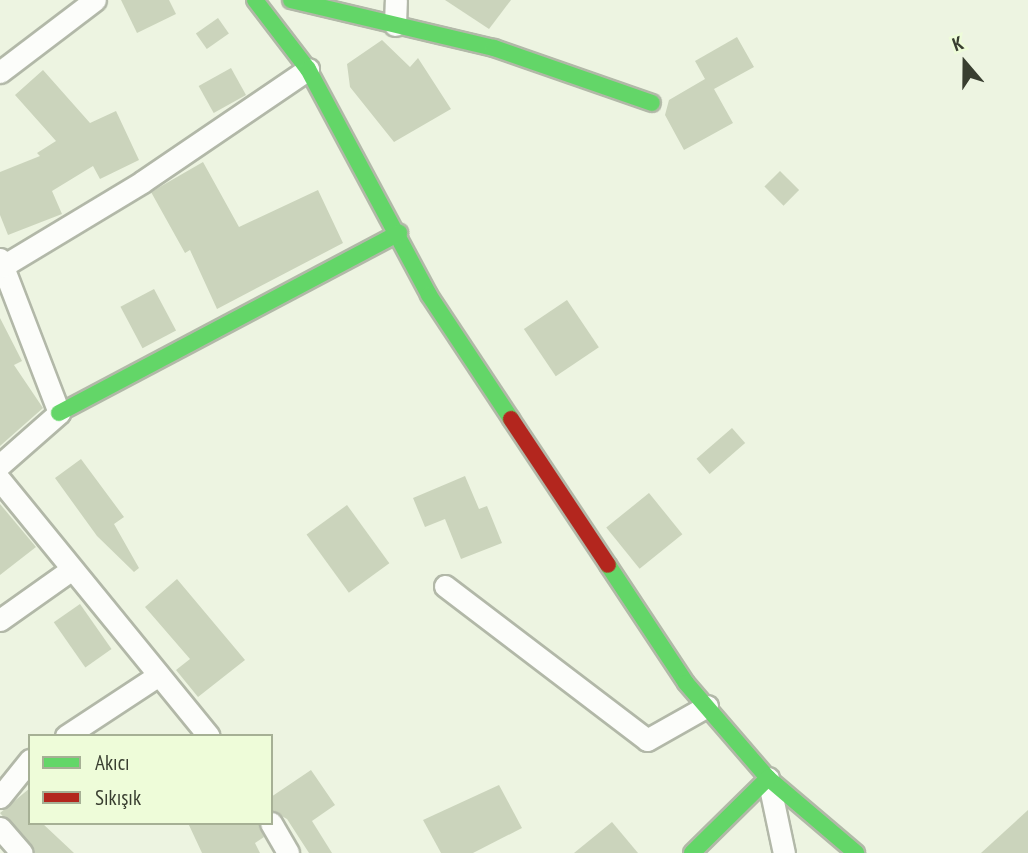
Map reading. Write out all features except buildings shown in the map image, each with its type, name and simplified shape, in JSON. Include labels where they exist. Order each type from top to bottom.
[{"type":"street","points":[[0,72],[95,0]]},
{"type":"street","points":[[255,0],[308,69],[399,233],[429,295],[562,502],[707,706],[768,778],[856,853]]},
{"type":"street","points":[[291,0],[494,48],[652,103]]},
{"type":"street","points":[[395,25],[396,0]]},
{"type":"street","points":[[59,413],[1,263],[142,182],[308,69]]},
{"type":"street","points":[[0,465],[59,413],[399,233]]},
{"type":"street","points":[[0,480],[207,734]]},
{"type":"street","points":[[0,620],[72,569]]},
{"type":"street","points":[[445,586],[647,740],[707,706]]},
{"type":"street","points":[[69,734],[159,675]]},
{"type":"street","points":[[0,797],[28,762]]},
{"type":"street","points":[[692,853],[768,778]]},
{"type":"street","points":[[768,778],[784,853]]},
{"type":"street","points":[[272,825],[288,853]]},
{"type":"street","points":[[0,828],[22,853]]},
{"type":"traffic: fast","points":[[255,0],[308,69],[429,295],[511,419]]},
{"type":"traffic: fast","points":[[291,0],[494,48],[652,103]]},
{"type":"traffic: fast","points":[[59,413],[399,233]]},
{"type":"traffic: fast","points":[[608,565],[686,683],[768,778],[856,853]]},
{"type":"traffic: fast","points":[[692,853],[768,778]]},
{"type":"traffic: jam","points":[[511,419],[608,565]]}]
